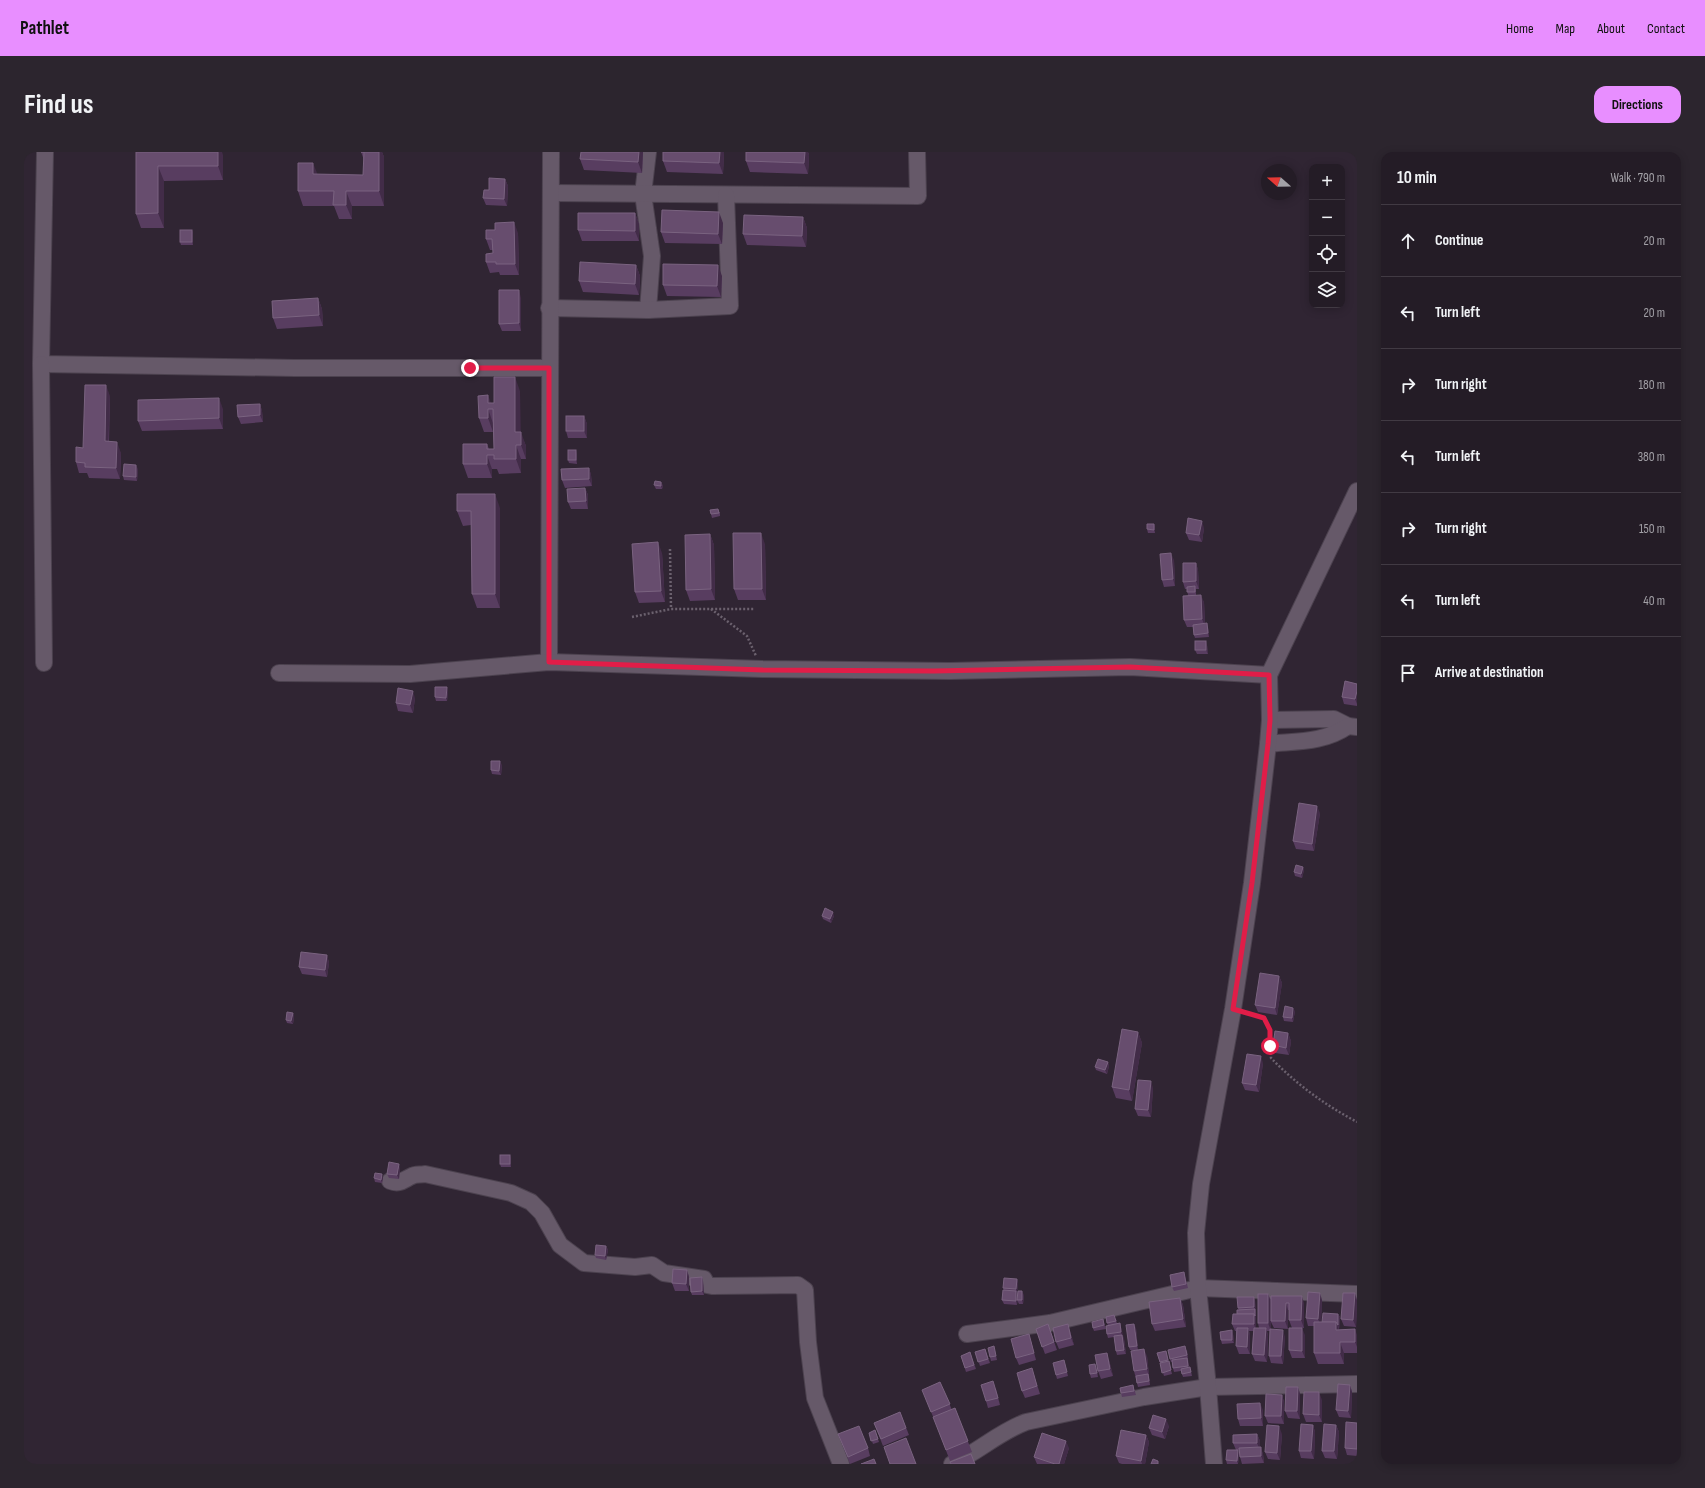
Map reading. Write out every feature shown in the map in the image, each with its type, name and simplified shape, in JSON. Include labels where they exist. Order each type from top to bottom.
[{"type":"street","points":[[44,152],[41,364],[44,663]]},
{"type":"street","points":[[549,662],[551,152]]},
{"type":"street","points":[[648,152],[643,194],[652,256],[648,310]]},
{"type":"street","points":[[550,193],[918,196],[917,152]]},
{"type":"street","points":[[550,308],[648,310],[730,306],[726,194]]},
{"type":"street","points":[[41,364],[295,368],[549,368]]},
{"type":"street","points":[[1214,1464],[1198,1288],[1196,1233],[1201,1184],[1233,1009],[1252,883],[1270,720],[1269,675],[1357,490]]},
{"type":"street","points":[[279,673],[410,674],[549,662],[762,670],[950,671],[1130,667],[1269,675]]},
{"type":"street","points":[[1270,720],[1334,719],[1353,727]]},
{"type":"street","points":[[1268,744],[1324,739],[1353,727]]},
{"type":"street","points":[[390,1181],[402,1182],[413,1175],[425,1174],[511,1193],[531,1202],[542,1213],[560,1245],[584,1263],[635,1268],[652,1265],[664,1273],[704,1279],[707,1285],[712,1286],[798,1285],[803,1287],[805,1290],[808,1342],[815,1398],[841,1464]]},
{"type":"street","points":[[967,1334],[1050,1323],[1198,1288],[1357,1294]]},
{"type":"street","points":[[952,1464],[966,1458],[1010,1428],[1026,1422],[1144,1397],[1208,1387],[1357,1384]]},
{"type":"path","points":[[670,549],[671,609]]},
{"type":"path","points":[[632,617],[671,609],[754,609]]},
{"type":"path","points":[[711,609],[747,636],[762,670]]},
{"type":"path","points":[[1233,1009],[1264,1018],[1270,1030],[1271,1058],[1287,1075],[1333,1109],[1357,1122]]},
{"type":"building","points":[[136,152],[218,152],[218,166],[158,166],[158,213],[136,214]]},
{"type":"building","points":[[364,152],[379,152],[379,191],[346,191],[346,205],[333,205],[334,191],[298,191],[298,163],[313,163],[313,174],[363,175]]},
{"type":"building","points":[[581,152],[639,152],[638,162],[580,159]]},
{"type":"building","points":[[663,152],[720,152],[719,163],[663,161]]},
{"type":"building","points":[[746,152],[805,152],[804,163],[746,161]]},
{"type":"building","points":[[489,178],[505,179],[504,199],[483,198],[484,190],[489,190]]},
{"type":"building","points":[[662,210],[719,212],[718,234],[661,232]]},
{"type":"building","points":[[578,213],[635,213],[635,231],[578,230]]},
{"type":"building","points":[[744,215],[803,217],[802,236],[743,234]]},
{"type":"building","points":[[514,222],[515,264],[496,264],[496,262],[486,262],[486,254],[493,253],[492,239],[486,239],[486,230],[495,230],[495,223]]},
{"type":"building","points":[[180,230],[192,230],[192,242],[180,242]]},
{"type":"building","points":[[580,262],[636,265],[635,284],[579,281]]},
{"type":"building","points":[[663,264],[718,265],[717,286],[663,285]]},
{"type":"building","points":[[499,290],[519,290],[519,323],[499,324]]},
{"type":"building","points":[[318,298],[319,315],[273,318],[272,301]]},
{"type":"building","points":[[494,377],[515,377],[515,432],[521,432],[521,445],[516,445],[516,459],[494,459],[494,455],[487,455],[487,464],[463,464],[463,444],[487,444],[487,449],[494,449],[493,409],[488,409],[488,418],[479,418],[478,396],[488,395],[488,403],[494,403]]},
{"type":"building","points":[[85,385],[106,385],[105,441],[117,442],[116,468],[85,467],[85,463],[76,462],[76,447],[83,448]]},
{"type":"building","points":[[219,398],[219,418],[138,421],[138,400]]},
{"type":"building","points":[[260,404],[260,415],[238,417],[237,405]]},
{"type":"building","points":[[566,416],[584,416],[584,431],[566,431]]},
{"type":"building","points":[[568,450],[576,450],[576,460],[568,460]]},
{"type":"building","points":[[124,464],[136,465],[136,477],[123,476]]},
{"type":"building","points":[[589,468],[589,479],[562,480],[561,469]]},
{"type":"building","points":[[655,481],[661,482],[661,486],[654,485]]},
{"type":"building","points":[[585,488],[586,501],[568,502],[567,489]]},
{"type":"building","points":[[457,494],[495,494],[495,594],[472,594],[471,511],[457,511]]},
{"type":"building","points":[[718,509],[719,513],[711,514],[710,510]]},
{"type":"building","points":[[1188,518],[1202,521],[1199,535],[1186,533]]},
{"type":"building","points":[[1147,524],[1154,524],[1154,530],[1147,529]]},
{"type":"building","points":[[733,533],[761,533],[762,589],[734,589]]},
{"type":"building","points":[[710,534],[711,589],[686,590],[685,535]]},
{"type":"building","points":[[658,542],[661,591],[635,592],[632,544]]},
{"type":"building","points":[[1171,553],[1173,579],[1162,580],[1160,554]]},
{"type":"building","points":[[1183,563],[1196,563],[1196,581],[1183,582]]},
{"type":"building","points":[[1195,586],[1195,592],[1187,592],[1187,587]]},
{"type":"building","points":[[1201,595],[1202,619],[1184,620],[1183,596]]},
{"type":"building","points":[[1207,623],[1208,633],[1194,635],[1193,625]]},
{"type":"building","points":[[1195,641],[1206,641],[1206,650],[1195,650]]},
{"type":"building","points":[[1345,681],[1357,684],[1355,699],[1342,697]]},
{"type":"building","points":[[435,687],[447,687],[446,698],[435,697]]},
{"type":"building","points":[[398,688],[413,691],[410,705],[396,703]]},
{"type":"building","points":[[491,761],[500,761],[499,771],[491,770]]},
{"type":"building","points":[[1299,803],[1317,806],[1312,844],[1293,841]]},
{"type":"building","points":[[1296,865],[1303,867],[1301,874],[1294,872]]},
{"type":"building","points":[[825,908],[833,912],[830,919],[822,916]]},
{"type":"building","points":[[301,952],[327,955],[325,970],[299,967]]},
{"type":"building","points":[[1260,973],[1279,976],[1275,1008],[1255,1005]]},
{"type":"building","points":[[1285,1006],[1293,1008],[1292,1018],[1283,1017]]},
{"type":"building","points":[[287,1012],[293,1013],[291,1021],[286,1020]]},
{"type":"building","points":[[1122,1029],[1138,1032],[1129,1090],[1112,1087]]},
{"type":"building","points":[[1275,1031],[1288,1033],[1286,1048],[1273,1045]]},
{"type":"building","points":[[1247,1054],[1261,1056],[1256,1085],[1242,1083]]},
{"type":"building","points":[[1098,1059],[1108,1062],[1105,1070],[1095,1067]]},
{"type":"building","points":[[1138,1080],[1151,1081],[1148,1110],[1135,1109]]},
{"type":"building","points":[[500,1155],[510,1155],[510,1164],[500,1164]]},
{"type":"building","points":[[389,1162],[399,1164],[397,1175],[387,1174]]},
{"type":"building","points":[[375,1173],[382,1174],[381,1180],[374,1178]]},
{"type":"building","points":[[596,1245],[606,1246],[605,1256],[595,1255]]},
{"type":"building","points":[[673,1269],[687,1270],[686,1284],[672,1283]]},
{"type":"building","points":[[1184,1272],[1186,1284],[1172,1287],[1170,1275]]},
{"type":"building","points":[[702,1277],[702,1291],[691,1292],[690,1278]]},
{"type":"building","points":[[1004,1278],[1017,1279],[1016,1289],[1003,1288]]},
{"type":"building","points":[[1003,1290],[1016,1291],[1016,1301],[1002,1300]]},
{"type":"building","points":[[1018,1291],[1022,1291],[1022,1300],[1017,1300]]},
{"type":"building","points":[[1308,1292],[1320,1293],[1318,1319],[1306,1318]]},
{"type":"building","points":[[1343,1293],[1355,1293],[1353,1320],[1341,1319]]},
{"type":"building","points":[[1258,1294],[1268,1294],[1268,1323],[1258,1323]]},
{"type":"building","points":[[1271,1296],[1302,1296],[1301,1320],[1289,1320],[1289,1303],[1286,1303],[1285,1321],[1271,1321]]},
{"type":"building","points":[[1237,1297],[1254,1297],[1254,1307],[1238,1308]]},
{"type":"building","points":[[1180,1298],[1183,1319],[1152,1324],[1149,1302]]},
{"type":"building","points":[[1255,1309],[1255,1316],[1254,1314],[1237,1314],[1237,1310]]},
{"type":"building","points":[[1323,1313],[1338,1314],[1338,1325],[1336,1322],[1322,1322]]},
{"type":"building","points":[[1233,1314],[1254,1314],[1254,1324],[1232,1324]]},
{"type":"building","points":[[1114,1315],[1116,1321],[1107,1323],[1106,1317]]},
{"type":"building","points":[[1103,1319],[1104,1325],[1093,1328],[1092,1322]]},
{"type":"building","points":[[1314,1322],[1336,1322],[1336,1330],[1355,1329],[1355,1342],[1340,1342],[1340,1353],[1314,1353]]},
{"type":"building","points":[[1120,1323],[1121,1332],[1107,1334],[1106,1326]]},
{"type":"building","points":[[1048,1324],[1054,1342],[1042,1347],[1036,1329]]},
{"type":"building","points":[[1068,1324],[1071,1338],[1056,1342],[1053,1328]]},
{"type":"building","points":[[1134,1324],[1137,1346],[1129,1347],[1126,1325]]},
{"type":"building","points":[[1237,1328],[1248,1328],[1247,1347],[1236,1346]]},
{"type":"building","points":[[1254,1328],[1266,1328],[1264,1355],[1252,1354]]},
{"type":"building","points":[[1289,1328],[1302,1328],[1302,1351],[1289,1350]]},
{"type":"building","points":[[1270,1329],[1283,1330],[1281,1356],[1269,1356]]},
{"type":"building","points":[[1232,1330],[1232,1340],[1221,1340],[1220,1332]]},
{"type":"building","points":[[1029,1334],[1034,1353],[1016,1358],[1011,1339]]},
{"type":"building","points":[[1122,1335],[1124,1350],[1116,1351],[1114,1336]]},
{"type":"building","points":[[994,1346],[996,1356],[990,1357],[988,1348]]},
{"type":"building","points":[[1185,1346],[1187,1355],[1170,1359],[1168,1350]]},
{"type":"building","points":[[985,1349],[988,1359],[978,1362],[975,1352]]},
{"type":"building","points":[[1144,1349],[1147,1369],[1134,1371],[1131,1351]]},
{"type":"building","points":[[1166,1351],[1168,1360],[1160,1362],[1157,1353]]},
{"type":"building","points":[[970,1352],[974,1365],[965,1368],[961,1356]]},
{"type":"building","points":[[1107,1353],[1110,1369],[1098,1371],[1095,1355]]},
{"type":"building","points":[[1187,1358],[1188,1366],[1173,1368],[1172,1360]]},
{"type":"building","points":[[1064,1360],[1067,1372],[1056,1375],[1053,1363]]},
{"type":"building","points":[[1169,1361],[1171,1370],[1162,1373],[1160,1363]]},
{"type":"building","points":[[1095,1364],[1097,1373],[1090,1374],[1089,1365]]},
{"type":"building","points":[[1190,1367],[1191,1372],[1182,1374],[1181,1369]]},
{"type":"building","points":[[1032,1368],[1037,1386],[1022,1391],[1017,1373]]},
{"type":"building","points":[[1148,1374],[1149,1381],[1137,1383],[1136,1376]]},
{"type":"building","points":[[993,1381],[998,1398],[986,1401],[981,1385]]},
{"type":"building","points":[[940,1382],[950,1404],[931,1412],[922,1390]]},
{"type":"building","points":[[1338,1384],[1350,1385],[1348,1411],[1336,1410]]},
{"type":"building","points":[[1133,1385],[1134,1391],[1121,1393],[1120,1388]]},
{"type":"building","points":[[1286,1387],[1298,1387],[1297,1411],[1285,1411]]},
{"type":"building","points":[[1304,1392],[1319,1392],[1319,1415],[1303,1414]]},
{"type":"building","points":[[1266,1394],[1282,1395],[1281,1416],[1265,1416]]},
{"type":"building","points":[[1260,1403],[1261,1418],[1238,1419],[1237,1404]]},
{"type":"building","points":[[955,1408],[968,1441],[946,1450],[933,1417]]},
{"type":"building","points":[[900,1412],[906,1428],[881,1439],[874,1423]]},
{"type":"building","points":[[1153,1415],[1166,1419],[1162,1432],[1149,1428]]},
{"type":"building","points":[[1346,1422],[1357,1423],[1357,1449],[1345,1448]]},
{"type":"building","points":[[1301,1424],[1313,1425],[1311,1451],[1299,1451]]},
{"type":"building","points":[[1324,1424],[1336,1425],[1334,1451],[1322,1451]]},
{"type":"building","points":[[1267,1425],[1279,1426],[1277,1453],[1265,1452]]},
{"type":"building","points":[[859,1426],[868,1448],[848,1457],[838,1434]]},
{"type":"building","points":[[875,1430],[878,1439],[871,1441],[869,1433]]},
{"type":"building","points":[[1121,1430],[1146,1435],[1141,1461],[1116,1456]]},
{"type":"building","points":[[1042,1433],[1066,1441],[1059,1464],[1034,1457]]},
{"type":"building","points":[[1257,1434],[1257,1443],[1233,1443],[1233,1435]]},
{"type":"building","points":[[906,1438],[916,1464],[890,1464],[884,1447]]},
{"type":"building","points":[[1261,1447],[1261,1456],[1240,1457],[1239,1448]]},
{"type":"building","points":[[1227,1450],[1238,1450],[1237,1461],[1226,1460]]},
{"type":"building","points":[[971,1454],[975,1464],[951,1464],[950,1462]]},
{"type":"building","points":[[874,1459],[876,1464],[861,1464]]},
{"type":"building","points":[[1153,1459],[1158,1461],[1158,1464],[1151,1464]]},
{"type":"route","points":[[470,368],[549,368],[549,662],[762,670],[950,671],[1130,667],[1269,675],[1270,720],[1268,744],[1252,883],[1233,1009],[1264,1018],[1270,1030],[1270,1046]]}]
